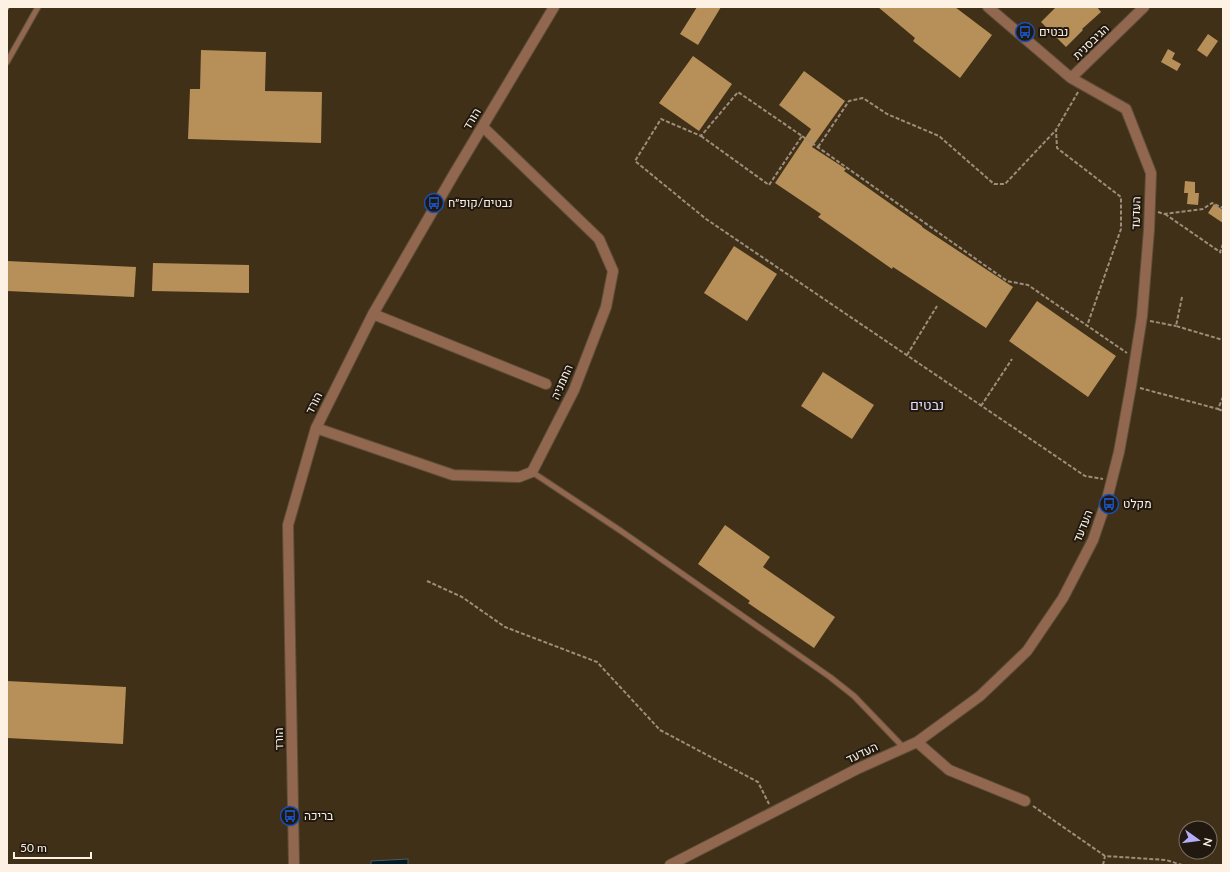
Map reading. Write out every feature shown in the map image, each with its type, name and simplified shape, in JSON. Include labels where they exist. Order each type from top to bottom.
[{"type":"street","name":"הורד","points":[[294,865],[288,525],[316,428],[373,314],[454,174],[554,7]]},
{"type":"street","name":"העדעד","points":[[670,865],[857,769],[917,742],[980,696],[1027,651],[1063,598],[1089,546],[1107,499],[1119,452],[1142,319],[1151,173],[1126,109],[1071,78],[988,7]]},
{"type":"street","name":"הגיבסנית","points":[[1071,78],[1144,7]]},
{"type":"street","name":"החמניה","points":[[483,127],[599,239],[613,271],[606,307],[574,390],[532,472]]},
{"type":"street","points":[[373,314],[546,384]]},
{"type":"street","points":[[316,428],[453,475],[519,477],[532,472]]},
{"type":"street","points":[[917,742],[949,770],[1025,801]]},
{"type":"lane","points":[[7,62],[38,7]]},
{"type":"lane","points":[[532,472],[622,531],[830,677],[854,696],[904,748]]},
{"type":"path","points":[[818,147],[850,100],[862,98],[887,114],[939,136],[994,184],[1005,184],[1056,130],[1082,84]]},
{"type":"path","points":[[701,136],[738,92],[1006,281],[1028,285],[1135,359]]},
{"type":"path","points":[[802,136],[769,185],[701,136],[661,119],[635,161],[706,219],[1085,476],[1112,481]]},
{"type":"path","points":[[1056,130],[1057,148],[1120,197],[1121,229],[1088,326]]},
{"type":"path","points":[[1164,214],[1202,209],[1212,203],[1223,208]]},
{"type":"path","points":[[1149,210],[1164,214],[1220,252],[1223,256]]},
{"type":"path","points":[[1220,252],[1223,244]]},
{"type":"path","points":[[1176,326],[1182,297]]},
{"type":"path","points":[[907,355],[937,306]]},
{"type":"path","points":[[1142,319],[1176,326],[1223,340]]},
{"type":"path","points":[[981,406],[1012,358]]},
{"type":"path","points":[[1131,386],[1223,411]]},
{"type":"path","points":[[1218,410],[1223,397]]},
{"type":"path","points":[[427,581],[462,597],[505,627],[597,662],[660,730],[758,782],[773,812]]},
{"type":"path","points":[[1025,801],[1105,856],[1166,860],[1182,865]]},
{"type":"path","points":[[1102,865],[1105,856]]},
{"type":"water","points":[[408,859],[408,865],[371,865],[371,861]]},
{"type":"building","points":[[697,7],[721,7],[698,45],[680,34]]},
{"type":"building","points":[[878,7],[955,7],[992,35],[960,78],[913,41],[915,38]]},
{"type":"building","points":[[1056,7],[1097,7],[1101,12],[1082,29],[1083,30],[1066,47],[1041,22]]},
{"type":"building","points":[[1208,34],[1218,41],[1207,57],[1197,50]]},
{"type":"building","points":[[1168,49],[1175,53],[1172,59],[1181,64],[1177,71],[1161,62]]},
{"type":"building","points":[[201,50],[266,52],[265,91],[322,92],[321,143],[188,139],[190,89],[200,89]]},
{"type":"building","points":[[693,56],[732,84],[699,131],[659,103]]},
{"type":"building","points":[[804,71],[845,101],[812,147],[846,169],[844,171],[922,227],[1013,287],[986,328],[893,267],[892,269],[818,217],[821,214],[775,183],[811,129],[779,105]]},
{"type":"building","points":[[1185,181],[1195,182],[1195,193],[1199,193],[1198,205],[1187,204],[1188,193],[1184,193]]},
{"type":"building","points":[[1214,204],[1223,210],[1223,223],[1208,213]]},
{"type":"building","points":[[734,246],[777,274],[747,321],[704,293]]},
{"type":"building","points":[[7,261],[136,267],[134,297],[7,291]]},
{"type":"building","points":[[153,263],[249,265],[249,293],[152,291]]},
{"type":"building","points":[[1037,301],[1116,356],[1088,397],[1009,341]]},
{"type":"building","points":[[823,372],[874,405],[852,439],[801,406]]},
{"type":"building","points":[[725,525],[770,557],[763,567],[835,617],[814,648],[748,603],[750,601],[698,564]]},
{"type":"building","points":[[7,681],[126,687],[123,744],[7,738]]},
{"type":"place","name":"נבטים","points":[[1025,32]]},
{"type":"place","name":"נבטים/קופ״ח","points":[[434,203]]},
{"type":"place","name":"מקלט","points":[[1109,504]]},
{"type":"place","name":"בריכה","points":[[290,816]]},
{"type":"district","name":"נבטים","points":[[927,405]]}]
